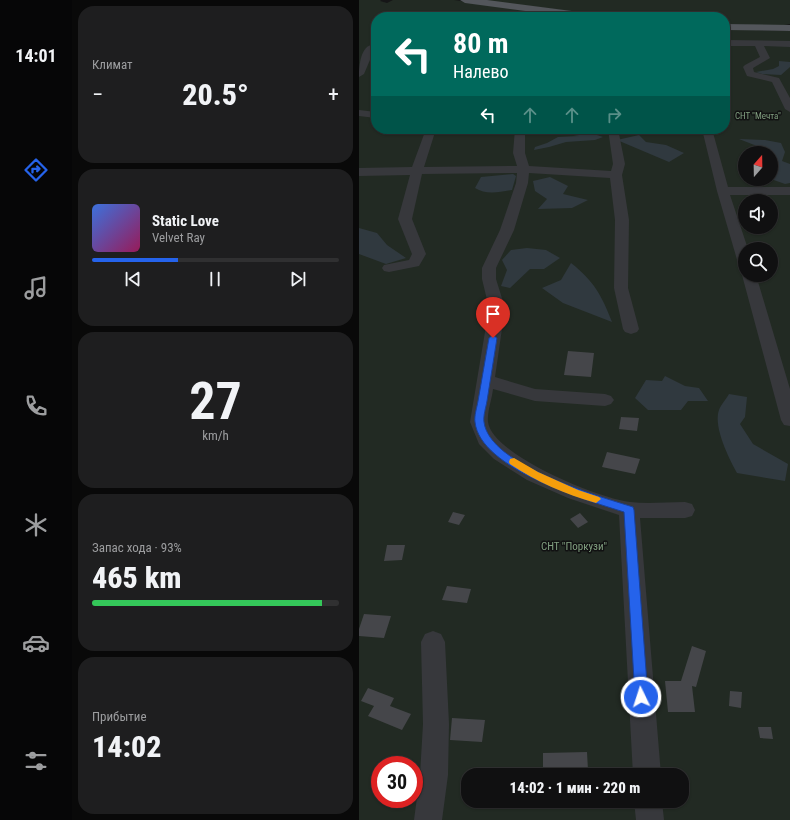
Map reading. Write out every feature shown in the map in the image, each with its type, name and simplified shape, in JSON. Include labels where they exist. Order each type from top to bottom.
[{"type":"main road","points":[[465,0],[544,12]]},
{"type":"main road","points":[[730,27],[790,28]]},
{"type":"street","points":[[730,43],[790,44]]},
{"type":"street","points":[[759,44],[765,58],[748,67],[750,74],[776,80],[790,109]]},
{"type":"street","points":[[359,49],[371,48]]},
{"type":"street","points":[[359,74],[371,52]]},
{"type":"street","points":[[359,113],[371,114]]},
{"type":"street","points":[[389,268],[414,263],[419,254],[405,219],[417,171],[429,134]]},
{"type":"street","points":[[520,134],[519,153],[524,169],[522,183],[507,230],[489,268],[489,279],[497,308],[487,381],[479,422],[486,439],[501,454],[534,475],[575,493],[629,510],[685,510]]},
{"type":"street","points":[[614,134],[619,164],[616,175],[622,220],[621,288],[631,329]]},
{"type":"street","points":[[708,134],[723,191],[739,242]]},
{"type":"street","points":[[359,172],[524,169],[616,175]]},
{"type":"street","points":[[723,191],[790,191]]},
{"type":"street","points":[[751,282],[790,420]]},
{"type":"street","points":[[487,381],[535,395],[605,400]]},
{"type":"street","points":[[629,510],[647,768]]},
{"type":"street","points":[[428,820],[434,775],[436,724],[433,642]]},
{"type":"street","points":[[649,808],[650,820]]},
{"type":"green space","name":"СНТ \"Поркузи\"","points":[[359,0],[381,0],[380,1],[387,3],[393,0],[454,0],[539,12],[371,12],[371,134],[730,134],[730,29],[790,31],[790,820],[359,820]]},
{"type":"green space","points":[[476,0],[790,0],[790,24],[779,26],[730,24],[730,12],[577,12]]},
{"type":"shaded area","points":[[779,61],[790,62],[790,67],[781,75],[762,74],[756,72],[773,69],[779,66]]},
{"type":"shaded area","points":[[567,134],[594,134],[603,137],[595,140],[566,142],[534,150],[535,147],[558,137],[579,136]]},
{"type":"shaded area","points":[[639,135],[646,142],[666,145],[684,153],[669,162],[617,140]]},
{"type":"shaded area","points":[[739,139],[765,140],[781,143],[785,152],[782,161],[790,164],[790,183],[785,184],[778,182],[778,146],[757,146]]},
{"type":"shaded area","points":[[513,174],[516,176],[512,190],[484,192],[475,188],[481,177]]},
{"type":"shaded area","points":[[550,177],[568,186],[563,194],[588,200],[572,208],[538,209],[547,199],[535,191],[533,181]]},
{"type":"shaded area","points":[[359,228],[377,233],[387,245],[406,258],[386,264],[359,254]]},
{"type":"shaded area","points":[[527,248],[546,250],[560,258],[544,269],[530,269],[510,288],[501,286],[507,270],[502,260],[511,250]]},
{"type":"shaded area","points":[[571,263],[586,276],[601,297],[612,322],[563,303],[542,288],[561,280]]},
{"type":"shaded area","points":[[665,376],[685,386],[699,388],[708,401],[688,401],[681,410],[648,410],[635,398],[646,380],[662,381]]},
{"type":"shaded area","points":[[729,394],[747,397],[745,417],[740,424],[753,444],[788,464],[785,481],[737,473],[723,442],[718,425],[719,410]]},
{"type":"building","points":[[568,351],[594,353],[591,377],[564,375]]},
{"type":"building","points":[[621,417],[639,418],[637,431],[619,429]]},
{"type":"building","points":[[607,452],[640,459],[635,474],[602,467]]},
{"type":"building","points":[[453,512],[465,515],[459,525],[448,522]]},
{"type":"building","points":[[580,513],[588,522],[578,528],[570,519]]},
{"type":"building","points":[[387,545],[405,545],[402,560],[384,561]]},
{"type":"building","points":[[447,586],[471,589],[467,603],[442,600]]},
{"type":"building","points":[[364,614],[391,616],[384,638],[359,636],[359,629]]},
{"type":"building","points":[[692,646],[706,651],[696,687],[692,686],[695,712],[668,712],[665,681],[681,681]]},
{"type":"building","points":[[368,688],[394,698],[390,706],[411,714],[402,730],[368,716],[374,706],[361,701]]},
{"type":"building","points":[[730,691],[742,692],[741,708],[729,706]]},
{"type":"building","points":[[452,718],[485,720],[482,742],[450,740]]},
{"type":"building","points":[[758,727],[771,727],[773,739],[760,738]]},
{"type":"building","points":[[587,752],[588,768],[543,768],[543,753]]},
{"type":"slow traffic","points":[[514,462],[534,475],[575,493],[596,499]]},
{"type":"route","points":[[493,338],[479,422],[486,439],[501,454],[534,475],[575,493],[629,510],[641,697]]},
{"type":"park label","name":"СНТ \"Мечта\"","points":[[758,116]]}]
